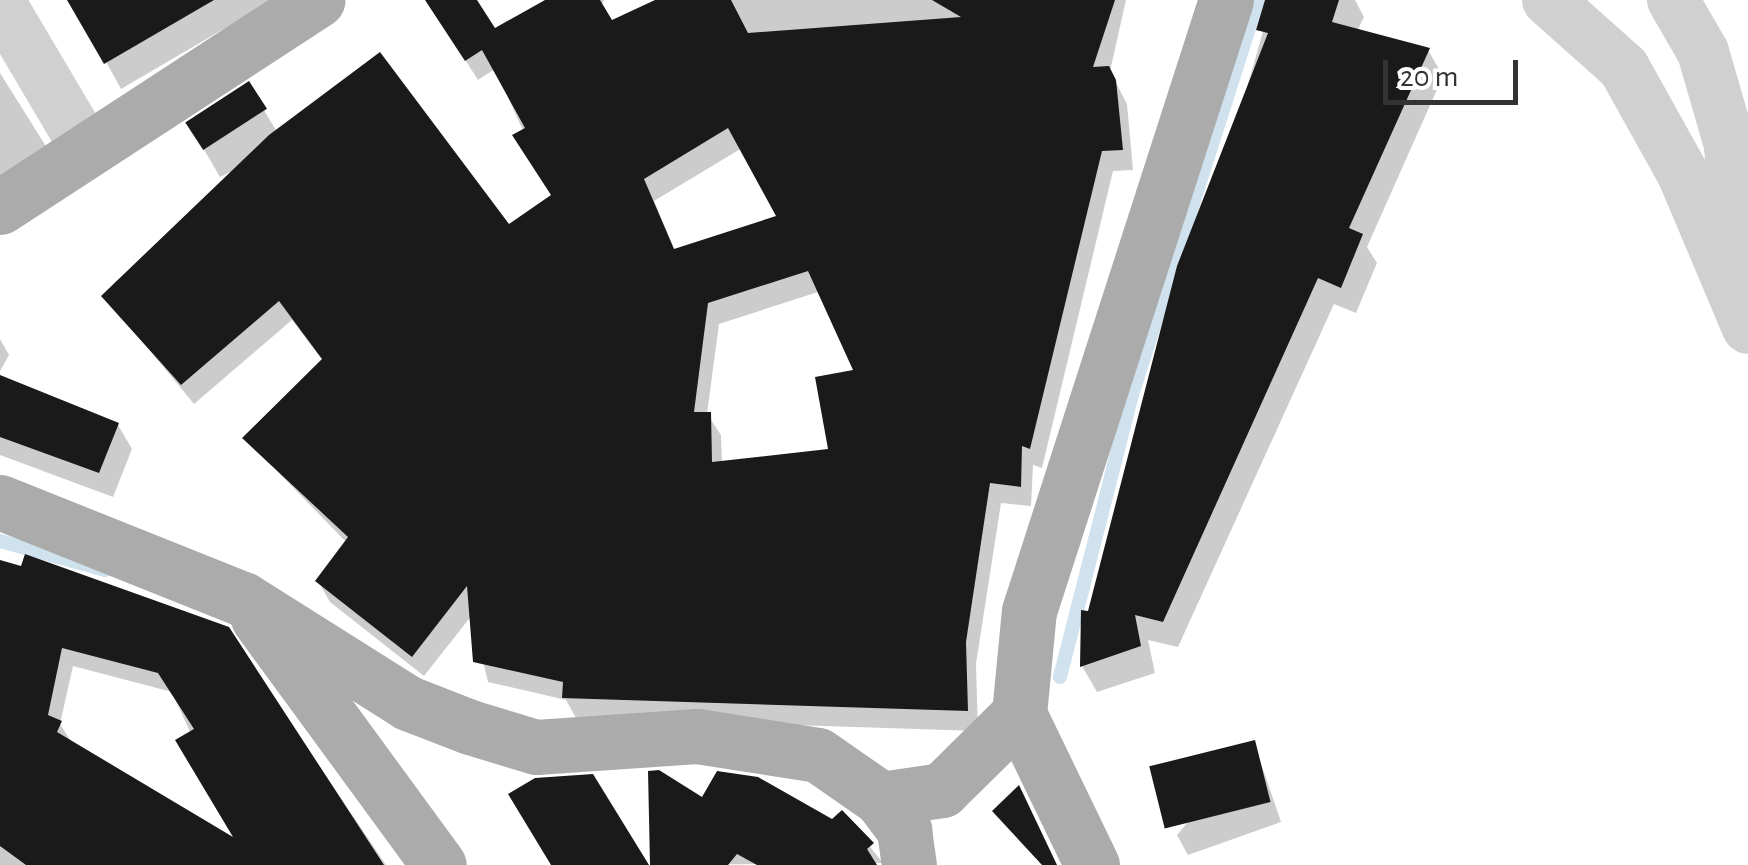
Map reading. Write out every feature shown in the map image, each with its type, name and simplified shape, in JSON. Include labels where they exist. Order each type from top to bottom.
[{"type":"main road","points":[[0,206],[318,0]]},
{"type":"main road","points":[[1092,865],[1019,714],[1030,611],[1226,0]]},
{"type":"main road","points":[[0,502],[243,599],[408,702],[470,727],[536,746],[697,736],[818,755],[881,799],[904,830],[909,865]]},
{"type":"main road","points":[[243,599],[439,865]]},
{"type":"main road","points":[[881,799],[942,790],[1019,714]]},
{"type":"street","points":[[1548,0],[1624,68],[1745,319]]},
{"type":"street","points":[[1673,0],[1704,52],[1730,144],[1745,319]]},
{"type":"street","points":[[0,3],[85,148]]},
{"type":"building","points":[[67,0],[214,0],[104,64]]},
{"type":"building","points":[[425,0],[477,0],[495,28],[545,0],[600,0],[612,20],[655,0],[731,0],[748,33],[961,17],[932,0],[1115,0],[1093,67],[1109,66],[1116,80],[1123,150],[1102,151],[1030,449],[1022,446],[1021,487],[990,483],[966,642],[968,711],[562,698],[563,682],[473,662],[467,586],[412,657],[315,581],[348,537],[242,438],[322,359],[279,301],[181,385],[101,296],[269,135],[380,52],[509,224],[551,195],[512,135],[525,128],[482,50],[465,61]],"holes":[[[728,128],[776,216],[674,249],[644,179]],[[808,271],[853,370],[815,377],[828,449],[712,462],[711,412],[694,412],[708,303]]]},
{"type":"building","points":[[1265,0],[1339,0],[1332,22],[1430,48],[1349,228],[1363,234],[1341,288],[1318,278],[1163,622],[1135,615],[1141,646],[1080,667],[1081,610],[1088,611],[1177,266],[1268,33],[1256,30]]},
{"type":"building","points":[[249,81],[267,109],[203,150],[185,122]]},
{"type":"building","points":[[0,375],[119,423],[99,473],[0,437]]},
{"type":"building","points":[[25,554],[229,627],[384,865],[26,865],[0,846],[0,560],[21,566]],"holes":[[[62,648],[158,673],[194,729],[175,740],[233,837],[57,732],[62,721],[48,715]]]},
{"type":"building","points":[[1255,740],[1270,802],[1165,828],[1149,766]]},
{"type":"building","points":[[659,770],[702,797],[717,771],[758,777],[832,819],[842,810],[874,843],[867,849],[877,865],[757,865],[737,854],[728,865],[650,865],[648,771]]},
{"type":"building","points":[[593,774],[649,865],[551,865],[508,794],[535,778]]},
{"type":"building","points":[[1019,785],[1057,865],[1042,865],[992,811]]},
{"type":"waterway","points":[[1060,677],[1131,398],[1258,0]]},
{"type":"waterway","points":[[0,541],[105,570]]}]
